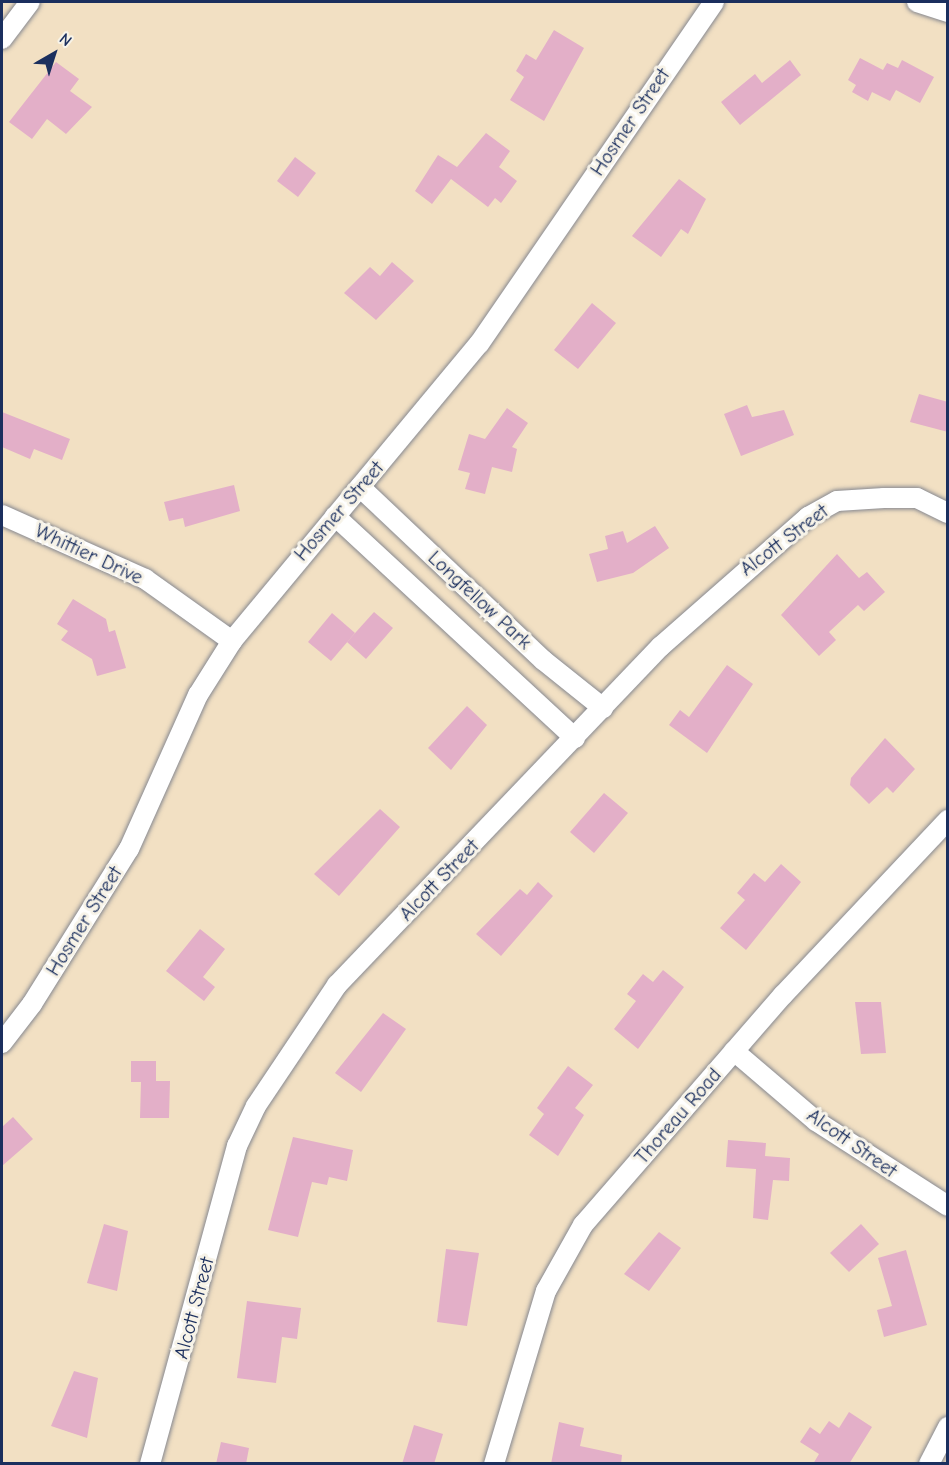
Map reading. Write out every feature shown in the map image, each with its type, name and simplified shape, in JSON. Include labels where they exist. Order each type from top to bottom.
[{"type":"street","points":[[2,39],[30,2]]},
{"type":"street","name":"Hosmer Street","points":[[2,1042],[32,1004],[129,849],[198,695],[232,641],[479,344],[714,2]]},
{"type":"street","points":[[917,2],[948,12]]},
{"type":"street","name":"Longfellow Park","points":[[360,487],[543,660],[603,708]]},
{"type":"street","name":"Alcott Street","points":[[150,1464],[237,1146],[256,1106],[337,985],[603,708],[740,572],[827,506],[837,501],[917,498],[948,513]]},
{"type":"street","name":"Whittier Drive","points":[[2,515],[145,579],[232,641]]},
{"type":"street","name":"Longfellow Park","points":[[336,516],[575,738]]},
{"type":"street","name":"Thoreau Road","points":[[494,1464],[546,1291],[583,1225],[734,1051],[948,820]]},
{"type":"street","name":"Alcott Street","points":[[734,1051],[816,1121],[948,1206]]},
{"type":"street","points":[[929,1464],[948,1427]]},
{"type":"building","points":[[554,30],[584,48],[544,121],[510,100],[524,77],[516,71],[526,54],[536,60]]},
{"type":"building","points":[[860,58],[883,70],[887,63],[898,68],[902,60],[934,77],[920,103],[896,90],[890,101],[872,92],[868,101],[852,92],[856,85],[848,80]]},
{"type":"building","points":[[790,60],[801,75],[740,125],[721,102],[755,74],[762,83]]},
{"type":"building","points":[[56,62],[79,79],[70,91],[92,107],[66,134],[47,119],[32,139],[9,122]]},
{"type":"building","points":[[486,133],[510,151],[499,167],[517,181],[501,203],[495,198],[488,207],[451,179],[432,204],[415,191],[438,155],[457,167]]},
{"type":"building","points":[[295,157],[316,173],[298,197],[277,181]]},
{"type":"building","points":[[679,179],[706,199],[688,234],[681,229],[661,257],[632,236]]},
{"type":"building","points":[[392,262],[414,281],[376,320],[344,293],[370,267],[380,276]]},
{"type":"building","points":[[592,303],[616,323],[578,369],[554,350]]},
{"type":"building","points":[[919,394],[948,402],[948,432],[910,422]]},
{"type":"building","points":[[747,405],[752,417],[784,410],[794,435],[741,456],[724,414]]},
{"type":"building","points":[[507,408],[528,423],[512,447],[517,449],[512,472],[492,467],[485,494],[465,489],[470,473],[458,470],[469,434],[485,439]]},
{"type":"building","points":[[2,412],[70,439],[62,460],[34,449],[30,459],[2,447]]},
{"type":"building","points":[[234,485],[240,511],[185,527],[183,518],[169,521],[164,502]]},
{"type":"building","points":[[655,526],[669,548],[633,573],[597,582],[589,554],[608,549],[605,536],[623,531],[627,543]]},
{"type":"building","points":[[837,554],[859,578],[867,572],[885,592],[864,611],[858,605],[829,632],[836,640],[819,656],[781,615]]},
{"type":"building","points":[[73,599],[106,619],[109,632],[115,630],[126,668],[97,676],[92,659],[61,640],[68,631],[57,624]]},
{"type":"building","points":[[374,612],[393,628],[366,659],[347,642]]},
{"type":"building","points":[[332,613],[355,633],[331,661],[308,642]]},
{"type":"building","points":[[727,665],[753,684],[707,753],[669,725],[680,710],[689,717]]},
{"type":"building","points":[[467,706],[487,725],[451,770],[428,748]]},
{"type":"building","points":[[885,738],[915,769],[893,793],[887,787],[869,804],[850,785],[851,778]]},
{"type":"building","points":[[604,793],[628,813],[594,853],[570,832]]},
{"type":"building","points":[[380,809],[400,827],[339,896],[314,874]]},
{"type":"building","points":[[781,864],[801,882],[746,950],[720,928],[745,900],[737,893],[754,873],[765,882]]},
{"type":"building","points":[[538,882],[553,896],[501,956],[476,934],[520,889],[527,895]]},
{"type":"building","points":[[200,929],[225,949],[203,977],[215,987],[204,1001],[166,971]]},
{"type":"building","points":[[663,970],[684,987],[638,1049],[614,1029],[636,1001],[627,994],[643,974],[653,982]]},
{"type":"building","points":[[855,1002],[881,1002],[886,1053],[861,1054]]},
{"type":"building","points":[[383,1013],[406,1029],[361,1092],[335,1073]]},
{"type":"building","points":[[131,1061],[156,1061],[156,1081],[170,1081],[169,1118],[140,1118],[141,1082],[131,1082]]},
{"type":"building","points":[[568,1066],[593,1085],[575,1108],[584,1115],[558,1156],[529,1135],[544,1114],[537,1108]]},
{"type":"building","points":[[13,1117],[33,1139],[2,1166],[2,1127]]},
{"type":"building","points":[[293,1137],[353,1150],[347,1181],[329,1177],[327,1185],[312,1182],[298,1237],[268,1230]]},
{"type":"building","points":[[728,1140],[766,1143],[765,1156],[790,1158],[789,1181],[773,1180],[768,1220],[753,1218],[756,1169],[726,1167]]},
{"type":"building","points":[[104,1224],[128,1231],[117,1291],[87,1283]]},
{"type":"building","points":[[861,1224],[879,1244],[849,1272],[830,1253]]},
{"type":"building","points":[[659,1232],[681,1248],[649,1291],[624,1274]]},
{"type":"building","points":[[446,1249],[479,1253],[467,1326],[437,1322]]},
{"type":"building","points":[[906,1250],[927,1325],[884,1337],[877,1310],[892,1306],[878,1258]]},
{"type":"building","points":[[247,1301],[301,1308],[297,1339],[282,1337],[276,1383],[237,1378]]},
{"type":"building","points":[[74,1371],[98,1378],[87,1438],[51,1426]]},
{"type":"building","points":[[849,1412],[872,1427],[849,1464],[813,1464],[819,1454],[800,1442],[810,1427],[820,1434],[829,1421],[839,1428]]},
{"type":"building","points":[[559,1422],[584,1428],[580,1446],[622,1455],[621,1464],[551,1464]]},
{"type":"building","points":[[414,1425],[443,1434],[434,1464],[402,1464]]},
{"type":"building","points":[[221,1442],[249,1448],[246,1464],[216,1464]]}]
